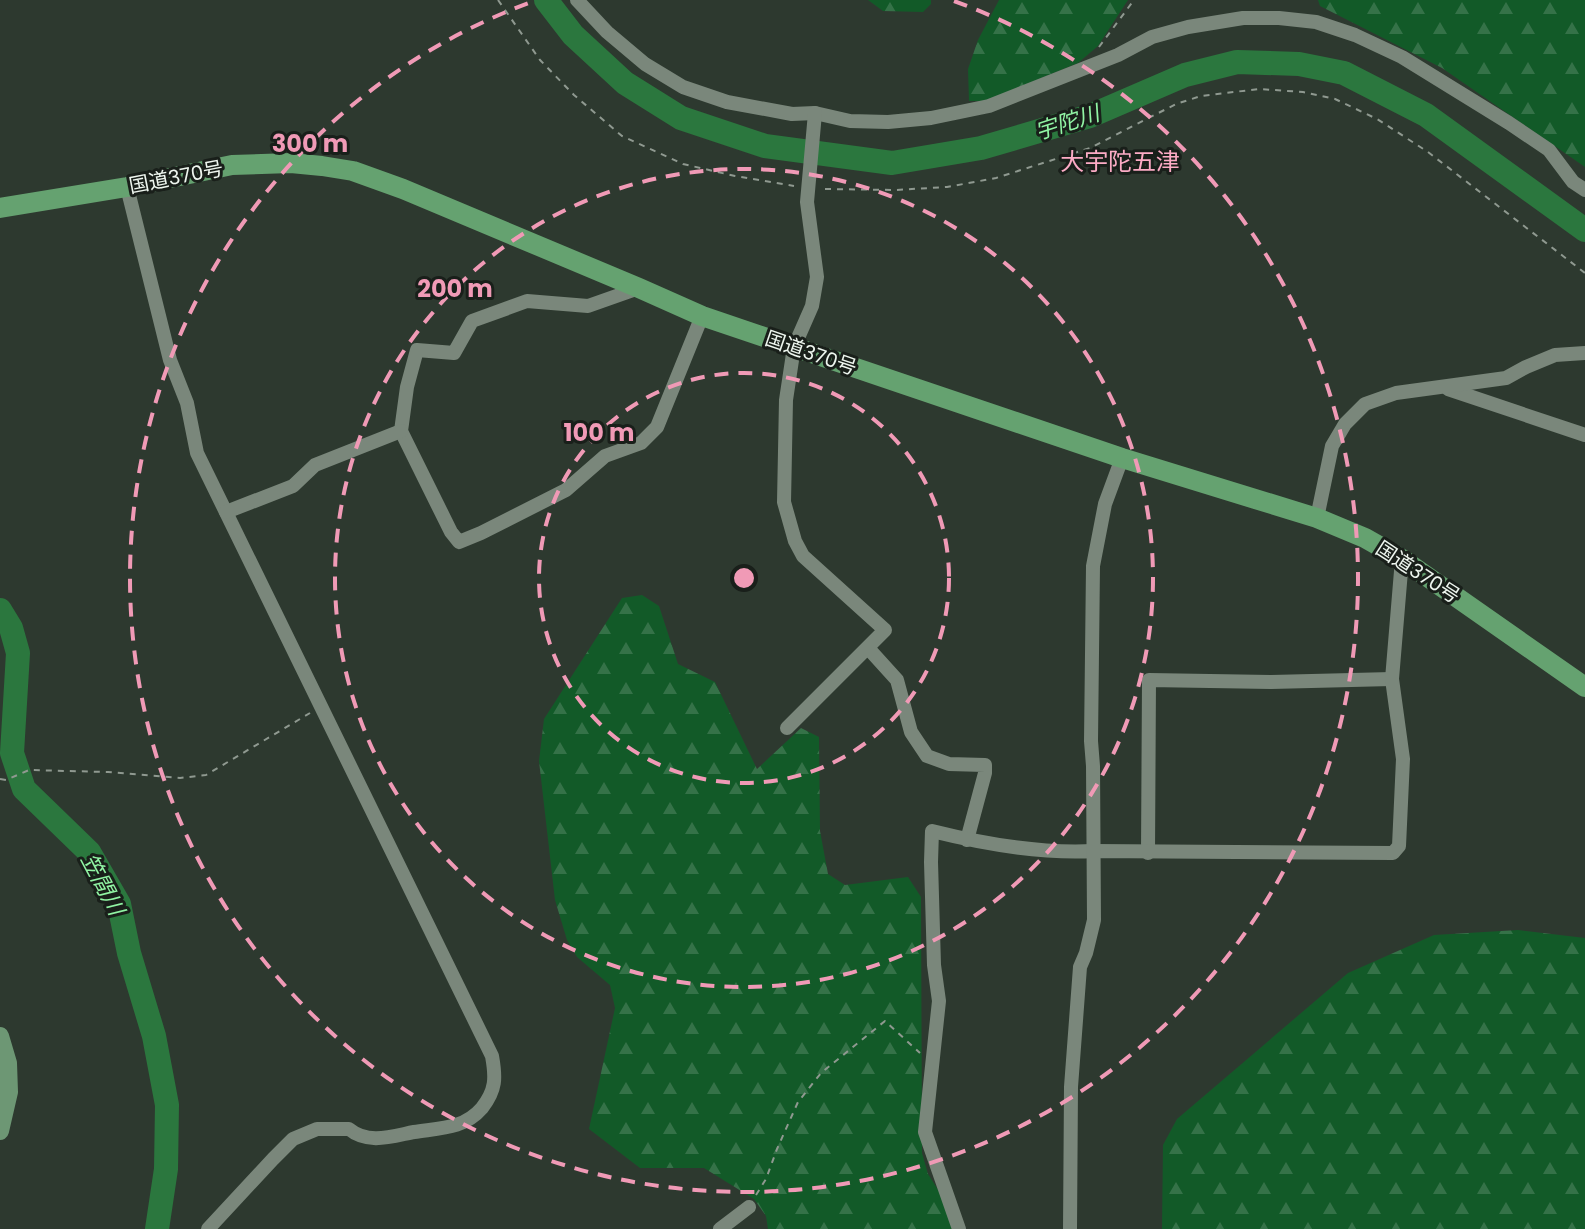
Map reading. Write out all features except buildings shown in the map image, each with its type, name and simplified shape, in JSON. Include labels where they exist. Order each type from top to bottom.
[{"type":"highway","name":"国道370号","points":[[0,208],[256,163],[291,163],[353,171],[403,189],[702,316],[1122,458],[1317,518],[1365,538],[1402,559],[1585,687]]},
{"type":"main road","points":[[0,1036],[8,1063],[9,1092],[0,1131]]},
{"type":"street","points":[[577,0],[607,32],[645,64],[683,87],[727,102],[850,121],[888,122],[931,118],[989,106],[1118,55],[1152,37],[1188,27],[1243,18],[1316,22],[1355,35],[1402,57],[1549,150],[1573,182],[1585,190]]},
{"type":"street","points":[[787,728],[885,630],[803,556],[795,541],[784,502],[786,400],[794,347],[812,306],[817,277],[807,202],[814,115]]},
{"type":"street","points":[[127,187],[170,360],[187,403],[197,453],[492,1056],[495,1075],[491,1097],[472,1119],[448,1127],[380,1139],[356,1134],[349,1129],[317,1129],[293,1139],[208,1229]]},
{"type":"street","points":[[639,288],[588,306],[527,301],[472,321],[454,353],[417,350],[407,387],[401,431],[451,532],[459,542],[566,490],[605,456],[641,443],[657,427],[702,316]]},
{"type":"street","points":[[1317,518],[1332,446],[1345,424],[1365,404],[1396,393],[1506,378],[1555,355],[1585,353]]},
{"type":"street","points":[[1444,388],[1585,435]]},
{"type":"street","points":[[226,512],[293,486],[315,465],[401,431]]},
{"type":"street","points":[[1070,1229],[1071,1087],[1080,967],[1094,920],[1091,741],[1093,566],[1105,504],[1122,458]]},
{"type":"street","points":[[959,1229],[925,1132],[939,1001],[934,965],[932,831],[967,840],[1061,853],[1393,853],[1399,846],[1403,759],[1392,679],[1402,559]]},
{"type":"street","points":[[868,648],[897,680],[911,732],[927,756],[949,764],[985,765],[967,840]]},
{"type":"street","points":[[1148,853],[1149,680],[1271,682],[1392,679]]},
{"type":"street","points":[[720,1229],[749,1207]]},
{"type":"path","points":[[498,0],[540,60],[574,95],[622,136],[683,164],[735,176],[808,186],[895,190],[947,187],[996,178],[1090,148],[1176,104],[1201,96],[1259,89],[1303,92],[1335,99],[1377,119],[1428,152],[1585,273]]},
{"type":"path","points":[[1098,47],[1134,0]]},
{"type":"path","points":[[0,779],[6,780],[29,770],[180,778],[206,775],[321,706]]},
{"type":"path","points":[[749,1207],[766,1179],[798,1102],[821,1073],[880,1023],[885,1021],[933,1065]]},
{"type":"green space","points":[[868,0],[931,0],[931,4],[923,12],[883,11]]},
{"type":"green space","points":[[999,0],[1128,0],[1098,46],[1078,63],[986,101],[969,101],[968,69],[978,40]]},
{"type":"green space","points":[[1318,0],[1585,0],[1585,167],[1442,68],[1320,6]]},
{"type":"green space","points":[[642,595],[659,606],[678,664],[715,682],[757,769],[801,728],[819,737],[820,831],[828,874],[845,885],[908,877],[921,897],[922,1153],[928,1174],[963,1229],[768,1229],[766,1216],[754,1199],[704,1168],[640,1168],[589,1129],[615,1008],[610,985],[577,957],[567,940],[555,900],[539,761],[544,719],[622,598]]},
{"type":"green space","points":[[1518,930],[1585,938],[1585,1229],[1162,1229],[1163,1145],[1177,1119],[1348,973],[1434,935]]},
{"type":"waterway","name":"宇陀川","points":[[546,0],[573,35],[625,83],[681,118],[765,146],[892,163],[981,148],[1090,116],[1185,75],[1237,62],[1299,64],[1344,73],[1426,115],[1585,230]]},
{"type":"waterway","name":"笠間川","points":[[0,610],[11,628],[18,653],[12,753],[24,789],[89,852],[119,904],[129,953],[154,1036],[167,1105],[166,1169],[157,1229]]},
{"type":"district","name":"大宇陀五津","points":[[1120,162]]}]
